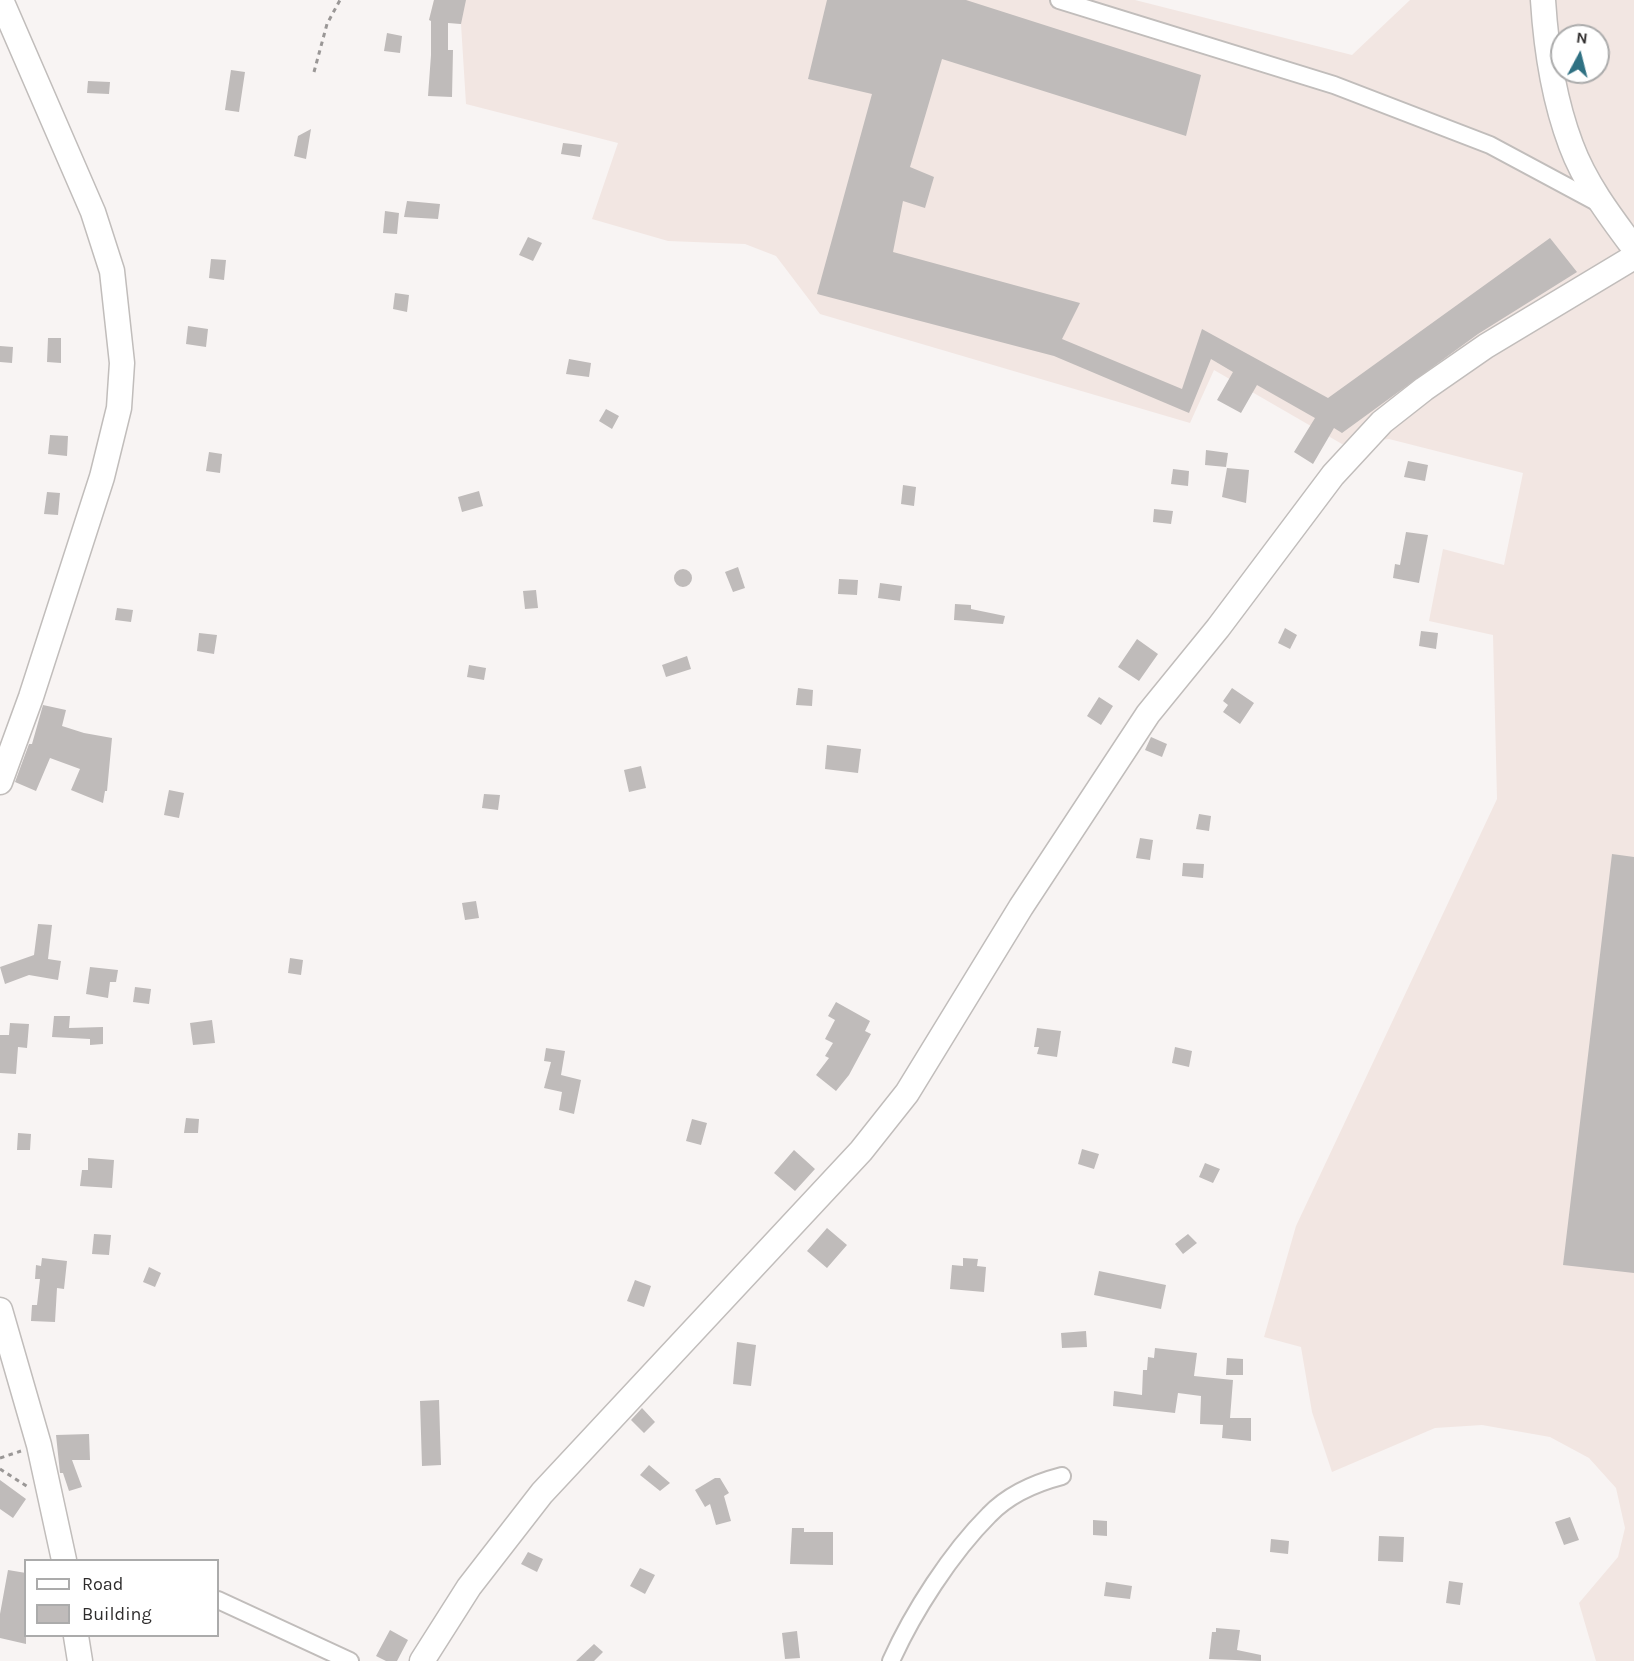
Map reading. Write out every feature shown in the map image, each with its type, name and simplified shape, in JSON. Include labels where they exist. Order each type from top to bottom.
[{"type":"street","points":[[0,782],[31,697],[102,477],[119,408],[122,363],[112,271],[93,212],[1,0]]},
{"type":"street","points":[[1059,0],[1345,89],[1490,145],[1603,206]]},
{"type":"street","points":[[1543,0],[1545,36],[1558,97],[1572,146],[1603,206],[1634,248]]},
{"type":"street","points":[[422,1661],[470,1587],[542,1493],[861,1151],[907,1093],[1021,907],[1148,714],[1218,628],[1333,475],[1382,422],[1424,389],[1486,346],[1634,257]]},
{"type":"street","points":[[0,1310],[39,1445],[64,1559]]},
{"type":"street","points":[[891,1661],[927,1596],[990,1514],[1033,1484],[1062,1476]]},
{"type":"street","points":[[219,1600],[350,1661]]},
{"type":"street","points":[[76,1637],[80,1661]]},
{"type":"path","points":[[314,72],[327,24],[340,0]]},
{"type":"shaded area","points":[[434,0],[1135,0],[1352,55],[1410,0],[1634,0],[1634,1661],[1596,1661],[1579,1603],[1618,1557],[1625,1528],[1616,1488],[1589,1458],[1550,1437],[1482,1425],[1435,1428],[1332,1472],[1312,1412],[1301,1347],[1264,1337],[1296,1226],[1497,799],[1493,635],[1429,621],[1443,549],[1504,565],[1523,473],[1389,439],[1342,444],[1214,370],[1190,423],[820,314],[776,256],[745,244],[668,241],[592,219],[618,143],[466,104],[461,24],[429,20]]},
{"type":"building","points":[[434,0],[466,0],[461,24],[448,23],[448,50],[453,50],[452,97],[428,96],[431,55],[431,21],[429,20]]},
{"type":"building","points":[[827,0],[966,0],[1201,75],[1186,136],[942,59],[910,167],[934,177],[925,208],[903,201],[893,252],[1080,303],[1062,339],[1182,389],[1202,329],[1328,398],[1550,238],[1577,272],[1478,334],[1342,433],[1334,428],[1313,464],[1294,452],[1315,418],[1257,385],[1241,413],[1217,400],[1233,372],[1211,359],[1189,413],[1054,356],[817,294],[872,94],[808,79]]},
{"type":"building","points":[[387,33],[402,36],[400,53],[384,51]]},
{"type":"building","points":[[231,70],[245,72],[239,112],[225,110]]},
{"type":"building","points":[[88,81],[110,82],[109,94],[87,93]]},
{"type":"building","points":[[311,129],[306,159],[294,156],[298,136]]},
{"type":"building","points":[[563,143],[582,145],[580,157],[561,154]]},
{"type":"building","points":[[407,201],[440,204],[438,219],[404,217]]},
{"type":"building","points":[[385,211],[399,213],[397,234],[383,233]]},
{"type":"building","points":[[528,237],[542,243],[533,261],[519,255]]},
{"type":"building","points":[[211,259],[226,260],[224,280],[209,278]]},
{"type":"building","points":[[395,293],[409,295],[407,312],[393,309]]},
{"type":"building","points":[[188,326],[208,329],[206,347],[186,344]]},
{"type":"building","points":[[48,338],[61,338],[61,363],[47,362]]},
{"type":"building","points":[[0,346],[13,347],[12,363],[0,362]]},
{"type":"building","points":[[569,359],[591,363],[589,377],[566,374]]},
{"type":"building","points":[[606,409],[619,416],[612,429],[599,421]]},
{"type":"building","points":[[50,435],[68,436],[67,456],[48,454]]},
{"type":"building","points":[[1206,450],[1228,453],[1226,467],[1205,465]]},
{"type":"building","points":[[209,452],[222,454],[220,473],[206,471]]},
{"type":"building","points":[[1408,461],[1428,465],[1425,481],[1404,477]]},
{"type":"building","points":[[1227,468],[1249,470],[1246,503],[1222,497]]},
{"type":"building","points":[[1173,469],[1189,471],[1188,486],[1171,484]]},
{"type":"building","points":[[903,485],[916,487],[914,506],[901,504]]},
{"type":"building","points":[[479,491],[483,506],[462,512],[458,497]]},
{"type":"building","points":[[47,492],[60,493],[58,515],[44,514]]},
{"type":"building","points":[[1154,509],[1173,511],[1171,524],[1153,522]]},
{"type":"building","points":[[1406,532],[1428,535],[1419,583],[1393,578],[1395,564],[1400,565]]},
{"type":"building","points":[[738,567],[745,588],[733,592],[725,572]]},
{"type":"building","points":[[679,569],[687,569],[692,574],[690,585],[679,587],[674,582],[674,574]]},
{"type":"building","points":[[839,579],[858,580],[857,595],[838,594]]},
{"type":"building","points":[[880,583],[902,586],[900,601],[878,598]]},
{"type":"building","points":[[536,590],[538,608],[525,609],[523,591]]},
{"type":"building","points":[[955,604],[971,605],[971,609],[1005,616],[1003,624],[954,620]]},
{"type":"building","points":[[117,608],[133,610],[131,622],[115,620]]},
{"type":"building","points":[[1285,628],[1297,635],[1290,649],[1278,643]]},
{"type":"building","points":[[1421,631],[1438,633],[1436,649],[1419,646]]},
{"type":"building","points":[[199,633],[217,635],[214,654],[197,651]]},
{"type":"building","points":[[1137,639],[1158,654],[1139,681],[1118,667]]},
{"type":"building","points":[[687,656],[691,669],[666,677],[662,665]]},
{"type":"building","points":[[469,665],[486,668],[484,680],[467,677]]},
{"type":"building","points":[[798,688],[813,690],[812,706],[796,705]]},
{"type":"building","points":[[1232,688],[1254,703],[1240,724],[1223,712],[1228,705],[1223,701]]},
{"type":"building","points":[[1099,697],[1113,706],[1101,725],[1087,716]]},
{"type":"building","points":[[43,705],[66,710],[62,726],[112,738],[107,791],[105,791],[103,803],[71,790],[80,769],[50,758],[36,791],[15,782],[29,744],[32,744]]},
{"type":"building","points":[[1151,737],[1167,744],[1162,757],[1145,750]]},
{"type":"building","points":[[827,745],[861,749],[858,773],[825,769]]},
{"type":"building","points":[[641,766],[646,788],[629,792],[624,770]]},
{"type":"building","points":[[169,790],[184,793],[179,818],[164,815]]},
{"type":"building","points":[[484,794],[500,795],[498,810],[482,808]]},
{"type":"building","points":[[1199,814],[1211,816],[1209,831],[1196,829]]},
{"type":"building","points":[[1140,838],[1153,840],[1150,860],[1136,858]]},
{"type":"building","points":[[1612,854],[1634,857],[1634,1273],[1563,1265]]},
{"type":"building","points":[[1183,863],[1204,864],[1203,878],[1182,876]]},
{"type":"building","points":[[476,901],[479,918],[465,920],[462,903]]},
{"type":"building","points":[[38,924],[52,925],[48,959],[61,961],[58,980],[29,975],[5,984],[0,967],[34,955]]},
{"type":"building","points":[[290,958],[303,960],[301,975],[288,973]]},
{"type":"building","points":[[90,967],[118,970],[116,982],[110,982],[108,998],[86,994]]},
{"type":"building","points":[[135,987],[151,989],[149,1004],[133,1002]]},
{"type":"building","points":[[836,1002],[870,1021],[865,1031],[871,1034],[849,1075],[836,1091],[816,1075],[829,1058],[825,1056],[833,1043],[825,1039],[835,1020],[828,1016]]},
{"type":"building","points":[[54,1016],[70,1016],[69,1028],[103,1027],[103,1044],[90,1045],[90,1039],[52,1037]]},
{"type":"building","points":[[212,1020],[215,1043],[193,1045],[190,1023]]},
{"type":"building","points":[[10,1023],[29,1024],[27,1048],[18,1047],[16,1074],[0,1073],[0,1035],[9,1035]]},
{"type":"building","points":[[1037,1028],[1061,1031],[1057,1057],[1037,1054],[1039,1047],[1034,1047]]},
{"type":"building","points":[[1175,1047],[1192,1051],[1189,1067],[1172,1063]]},
{"type":"building","points":[[546,1048],[565,1051],[561,1075],[581,1080],[574,1114],[559,1110],[562,1092],[544,1088],[551,1062],[544,1061]]},
{"type":"building","points":[[186,1118],[199,1119],[198,1133],[184,1133]]},
{"type":"building","points":[[692,1119],[707,1123],[701,1145],[686,1141]]},
{"type":"building","points":[[18,1133],[31,1134],[30,1150],[17,1150]]},
{"type":"building","points":[[1082,1149],[1099,1154],[1094,1169],[1078,1164]]},
{"type":"building","points":[[794,1150],[815,1169],[795,1191],[774,1173]]},
{"type":"building","points":[[88,1158],[114,1160],[112,1188],[80,1186],[82,1170],[88,1170]]},
{"type":"building","points":[[1205,1163],[1220,1169],[1213,1183],[1199,1177]]},
{"type":"building","points":[[827,1228],[847,1245],[827,1268],[807,1251]]},
{"type":"building","points":[[94,1234],[111,1235],[109,1255],[92,1254]]},
{"type":"building","points":[[1188,1234],[1197,1243],[1183,1254],[1175,1244]]},
{"type":"building","points":[[42,1258],[67,1261],[64,1289],[57,1288],[55,1322],[31,1321],[32,1305],[37,1305],[40,1279],[35,1279],[36,1265],[41,1266]]},
{"type":"building","points":[[963,1258],[978,1259],[977,1266],[986,1267],[984,1292],[950,1289],[952,1265],[963,1266]]},
{"type":"building","points":[[149,1267],[161,1273],[155,1287],[143,1282]]},
{"type":"building","points":[[1099,1271],[1166,1285],[1161,1309],[1094,1295]]},
{"type":"building","points":[[635,1280],[651,1286],[644,1307],[627,1301]]},
{"type":"building","points":[[1086,1331],[1087,1347],[1062,1348],[1061,1333]]},
{"type":"building","points":[[737,1342],[756,1345],[751,1386],[733,1384]]},
{"type":"building","points":[[1155,1348],[1197,1353],[1194,1376],[1233,1380],[1230,1418],[1251,1418],[1251,1441],[1222,1438],[1223,1425],[1200,1424],[1201,1396],[1178,1393],[1175,1413],[1113,1406],[1114,1391],[1142,1395],[1143,1370],[1147,1370],[1148,1357],[1154,1358]]},
{"type":"building","points":[[1227,1358],[1243,1359],[1243,1375],[1226,1375]]},
{"type":"building","points":[[439,1400],[441,1465],[422,1466],[420,1401]]},
{"type":"building","points":[[642,1408],[655,1422],[644,1433],[631,1420]]},
{"type":"building","points":[[89,1434],[90,1460],[72,1460],[82,1487],[69,1491],[63,1473],[60,1473],[56,1435]]},
{"type":"building","points":[[649,1465],[670,1483],[660,1491],[640,1475]]},
{"type":"building","points":[[715,1478],[720,1478],[729,1493],[724,1496],[731,1521],[716,1525],[710,1504],[705,1507],[695,1490]]},
{"type":"building","points":[[0,1480],[26,1499],[13,1518],[0,1509]]},
{"type":"building","points":[[1570,1517],[1579,1540],[1564,1545],[1555,1522]]},
{"type":"building","points":[[1093,1520],[1107,1521],[1107,1536],[1093,1535]]},
{"type":"building","points":[[792,1528],[804,1528],[804,1532],[833,1532],[833,1565],[790,1564]]},
{"type":"building","points":[[1379,1536],[1404,1537],[1403,1562],[1378,1561]]},
{"type":"building","points":[[1271,1539],[1289,1541],[1288,1554],[1270,1552]]},
{"type":"building","points":[[528,1552],[543,1559],[537,1572],[521,1564]]},
{"type":"building","points":[[640,1568],[655,1575],[645,1594],[630,1586]]},
{"type":"building","points":[[8,1570],[24,1573],[24,1637],[26,1637],[26,1644],[0,1638],[0,1614]]},
{"type":"building","points":[[1449,1581],[1463,1583],[1460,1605],[1446,1603]]},
{"type":"building","points":[[1106,1582],[1132,1586],[1130,1599],[1104,1596]]},
{"type":"building","points":[[1216,1628],[1240,1630],[1237,1650],[1261,1655],[1261,1661],[1209,1659],[1212,1632],[1216,1632]]},
{"type":"building","points":[[390,1630],[408,1640],[397,1661],[386,1661],[376,1656]]},
{"type":"building","points":[[797,1631],[800,1658],[785,1659],[782,1633]]},
{"type":"building","points":[[594,1644],[603,1652],[594,1661],[576,1661]]}]
